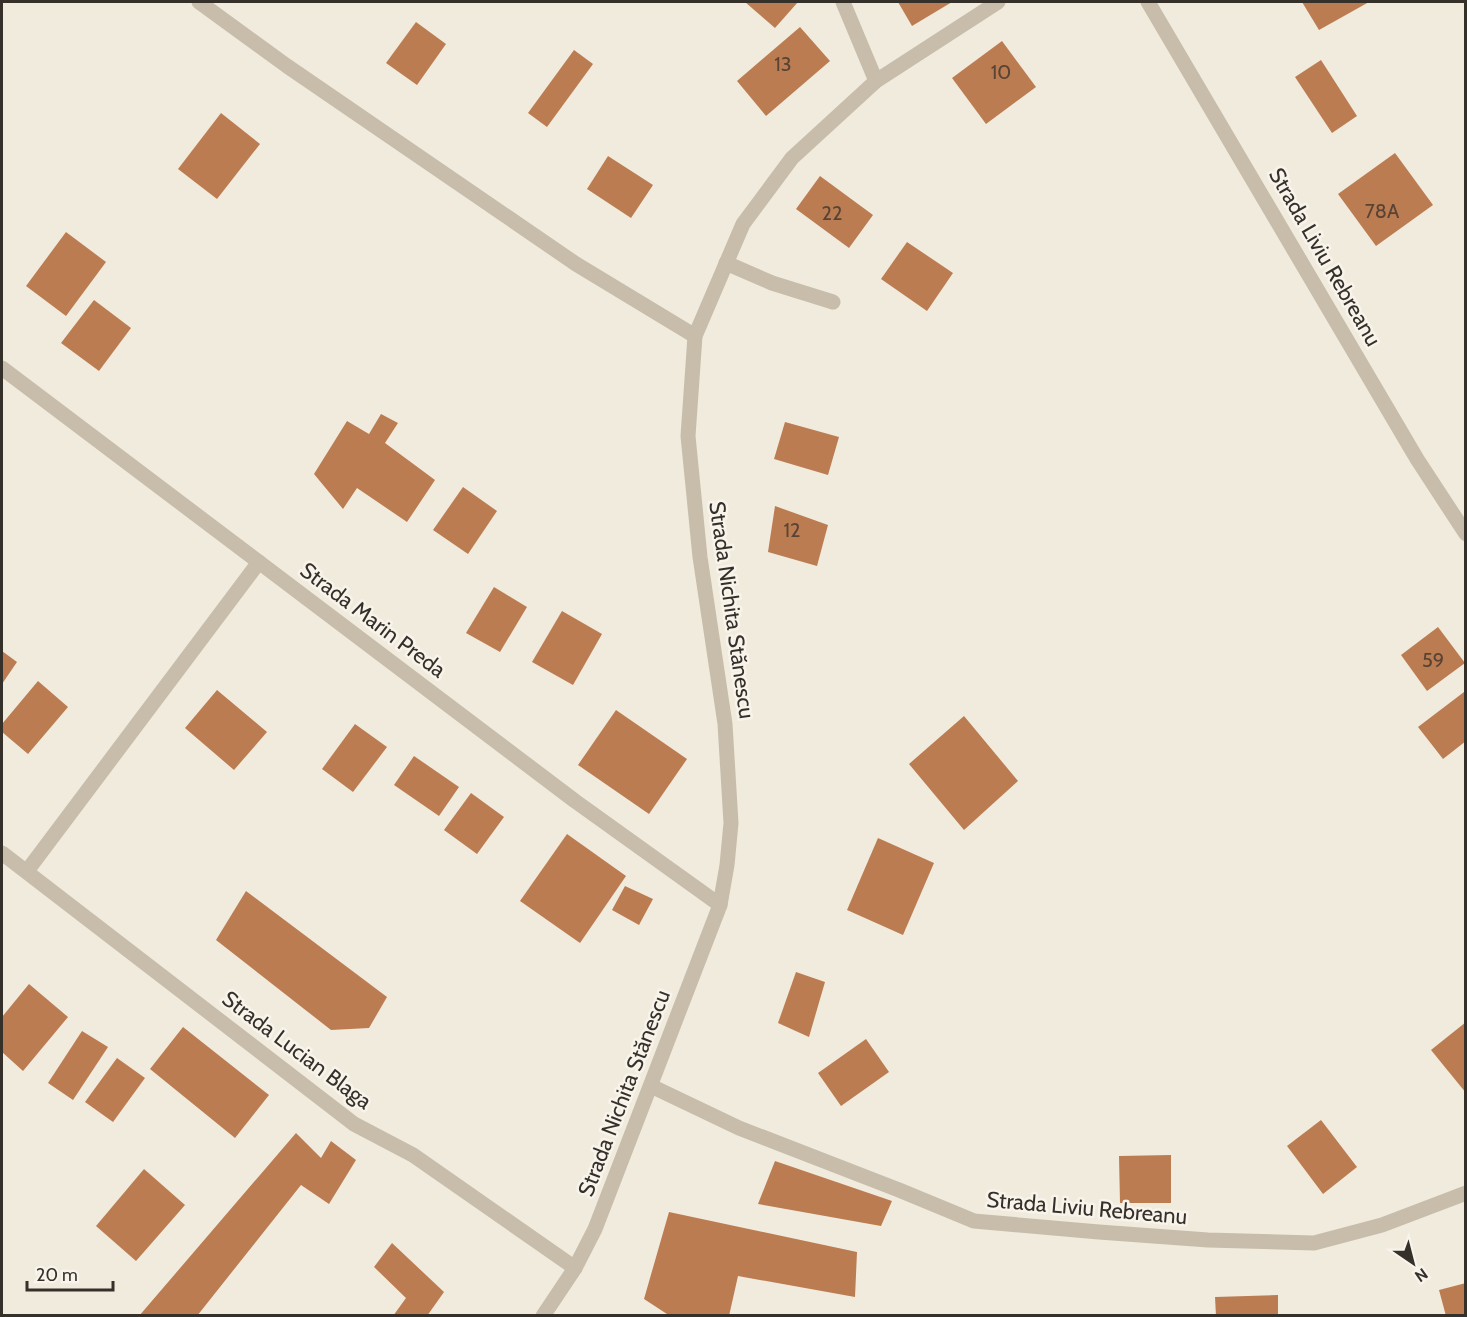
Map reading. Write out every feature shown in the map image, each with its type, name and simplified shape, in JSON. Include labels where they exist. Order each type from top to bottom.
[{"type":"street","points":[[199,2],[287,66],[576,264],[695,336]]},
{"type":"street","points":[[843,2],[876,81]]},
{"type":"street","name":"Strada Nichita Stănescu","points":[[543,1316],[575,1268],[595,1229],[720,905],[727,865],[731,823],[725,724],[700,557],[687,436],[695,336],[743,224],[792,158],[876,81],[998,2]]},
{"type":"street","name":"Strada Liviu Rebreanu","points":[[1149,2],[1418,459],[1466,534]]},
{"type":"street","points":[[726,263],[772,284],[833,302]]},
{"type":"street","name":"Strada Marin Preda","points":[[2,368],[575,801],[720,905]]},
{"type":"street","points":[[27,872],[259,562]]},
{"type":"street","name":"Strada Lucian Blaga","points":[[2,853],[354,1124],[412,1155],[575,1268]]},
{"type":"street","name":"Strada Liviu Rebreanu","points":[[651,1086],[740,1128],[974,1221],[1208,1240],[1314,1243],[1382,1225],[1466,1193]]},
{"type":"building","points":[[745,2],[798,2],[775,28]]},
{"type":"building","points":[[898,2],[952,2],[912,26]]},
{"type":"building","points":[[1302,2],[1369,2],[1319,30]]},
{"type":"building","points":[[416,22],[446,44],[417,85],[386,63]]},
{"type":"building","points":[[800,27],[830,61],[766,116],[737,81]]},
{"type":"building","points":[[1002,41],[1036,87],[986,124],[952,78]]},
{"type":"building","points":[[574,50],[593,64],[547,127],[528,113]]},
{"type":"building","points":[[1321,60],[1357,116],[1332,133],[1295,77]]},
{"type":"building","points":[[221,113],[260,144],[217,199],[178,169]]},
{"type":"building","points":[[1395,153],[1433,205],[1376,246],[1338,194]]},
{"type":"building","points":[[608,156],[653,185],[631,218],[587,189]]},
{"type":"building","points":[[820,176],[873,215],[849,248],[796,209]]},
{"type":"building","points":[[66,232],[106,262],[66,316],[26,286]]},
{"type":"building","points":[[907,242],[953,273],[927,311],[881,279]]},
{"type":"building","points":[[94,300],[131,328],[99,371],[61,343]]},
{"type":"building","points":[[381,414],[398,423],[385,443],[435,480],[407,522],[357,488],[343,509],[314,474],[347,421],[369,434]]},
{"type":"building","points":[[785,422],[839,437],[828,475],[774,459]]},
{"type":"building","points":[[463,487],[497,511],[468,554],[433,530]]},
{"type":"building","points":[[775,506],[828,525],[817,566],[768,552]]},
{"type":"building","points":[[494,587],[527,607],[500,652],[466,633]]},
{"type":"building","points":[[562,611],[602,634],[573,685],[532,662]]},
{"type":"building","points":[[1438,627],[1465,663],[1427,691],[1401,655]]},
{"type":"building","points":[[2,651],[17,662],[2,684]]},
{"type":"building","points":[[38,681],[68,707],[28,754],[2,732],[2,724]]},
{"type":"building","points":[[217,690],[267,732],[234,770],[185,728]]},
{"type":"building","points":[[1464,692],[1466,693],[1466,741],[1443,759],[1418,727]]},
{"type":"building","points":[[616,710],[687,759],[649,814],[578,765]]},
{"type":"building","points":[[964,716],[1018,781],[964,830],[909,764]]},
{"type":"building","points":[[355,724],[387,747],[353,792],[322,769]]},
{"type":"building","points":[[414,756],[459,787],[439,816],[394,785]]},
{"type":"building","points":[[471,793],[504,817],[477,854],[444,830]]},
{"type":"building","points":[[567,834],[626,876],[580,943],[520,901]]},
{"type":"building","points":[[878,838],[934,863],[903,935],[847,910]]},
{"type":"building","points":[[625,886],[653,899],[639,925],[612,910]]},
{"type":"building","points":[[246,891],[387,997],[369,1028],[331,1030],[216,940]]},
{"type":"building","points":[[796,972],[825,982],[809,1037],[778,1023]]},
{"type":"building","points":[[29,984],[68,1017],[23,1071],[2,1052],[2,1017]]},
{"type":"building","points":[[1466,1022],[1466,1093],[1431,1050]]},
{"type":"building","points":[[183,1027],[269,1095],[235,1138],[150,1069]]},
{"type":"building","points":[[82,1031],[108,1047],[73,1100],[48,1083]]},
{"type":"building","points":[[866,1039],[889,1072],[841,1106],[818,1073]]},
{"type":"building","points":[[117,1058],[145,1078],[113,1122],[85,1102]]},
{"type":"building","points":[[1321,1120],[1357,1167],[1323,1194],[1287,1146]]},
{"type":"building","points":[[296,1133],[321,1158],[331,1141],[356,1160],[329,1204],[301,1185],[197,1316],[139,1316]]},
{"type":"building","points":[[1171,1155],[1171,1203],[1120,1203],[1119,1156]]},
{"type":"building","points":[[775,1161],[892,1201],[881,1226],[758,1204]]},
{"type":"building","points":[[144,1169],[185,1205],[136,1261],[96,1226]]},
{"type":"building","points":[[669,1212],[857,1252],[855,1297],[738,1276],[729,1316],[670,1316],[644,1299]]},
{"type":"building","points":[[392,1243],[444,1292],[427,1316],[393,1316],[406,1298],[374,1267]]},
{"type":"building","points":[[1466,1283],[1466,1316],[1446,1316],[1439,1290]]},
{"type":"building","points":[[1278,1295],[1278,1316],[1216,1316],[1215,1297]]}]
